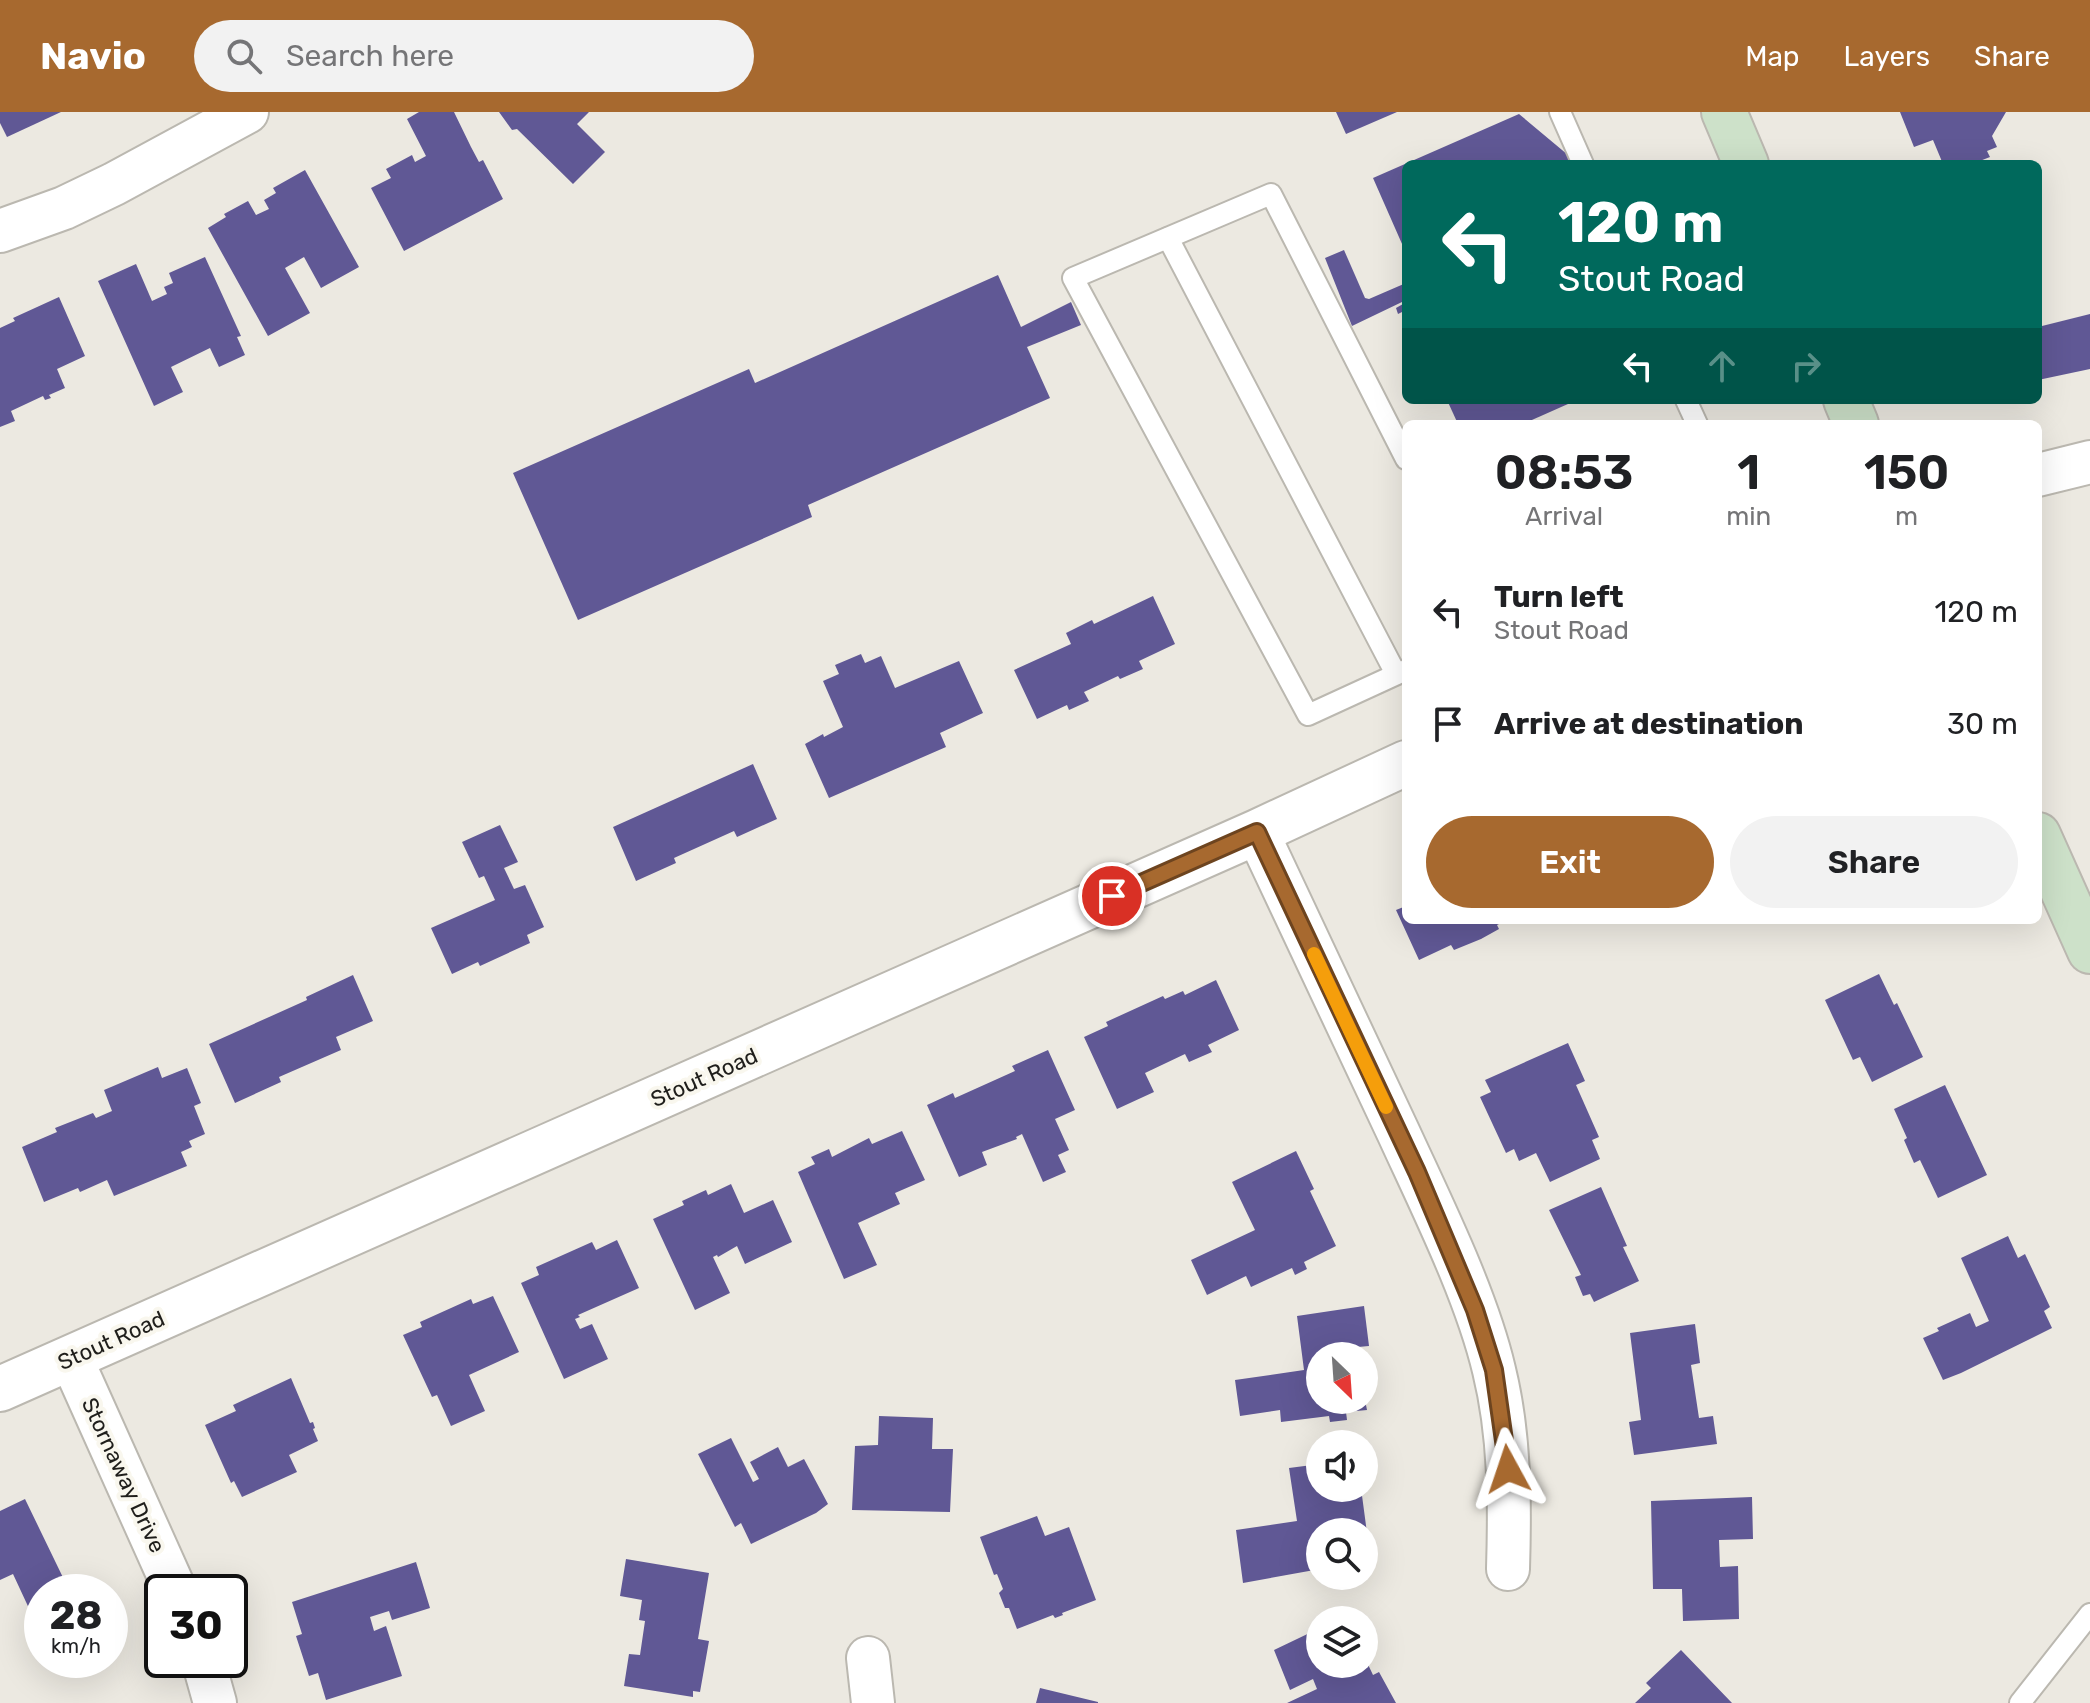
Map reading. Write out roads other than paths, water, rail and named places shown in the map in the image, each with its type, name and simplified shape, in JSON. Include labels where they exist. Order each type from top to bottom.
[{"type":"main road","points":[[1724,112],[1744,160]]},
{"type":"main road","points":[[2042,844],[2090,951]]},
{"type":"street","points":[[0,231],[64,208],[247,112]]},
{"type":"street","points":[[2042,474],[2090,462]]},
{"type":"street","name":"Stout Road","points":[[0,1389],[1402,765]]},
{"type":"street","points":[[1257,832],[1417,1172],[1475,1310],[1494,1370],[1505,1438],[1510,1500],[1508,1569]]},
{"type":"street","name":"Stornaway Drive","points":[[71,1358],[168,1574]]},
{"type":"street","points":[[868,1658],[873,1703]]},
{"type":"street","points":[[208,1678],[215,1703]]},
{"type":"lane","points":[[1560,112],[1581,160]]},
{"type":"lane","points":[[1168,238],[1401,672],[1308,715],[1073,278],[1271,194],[1402,451]]},
{"type":"lane","points":[[2020,1703],[2090,1614]]}]
